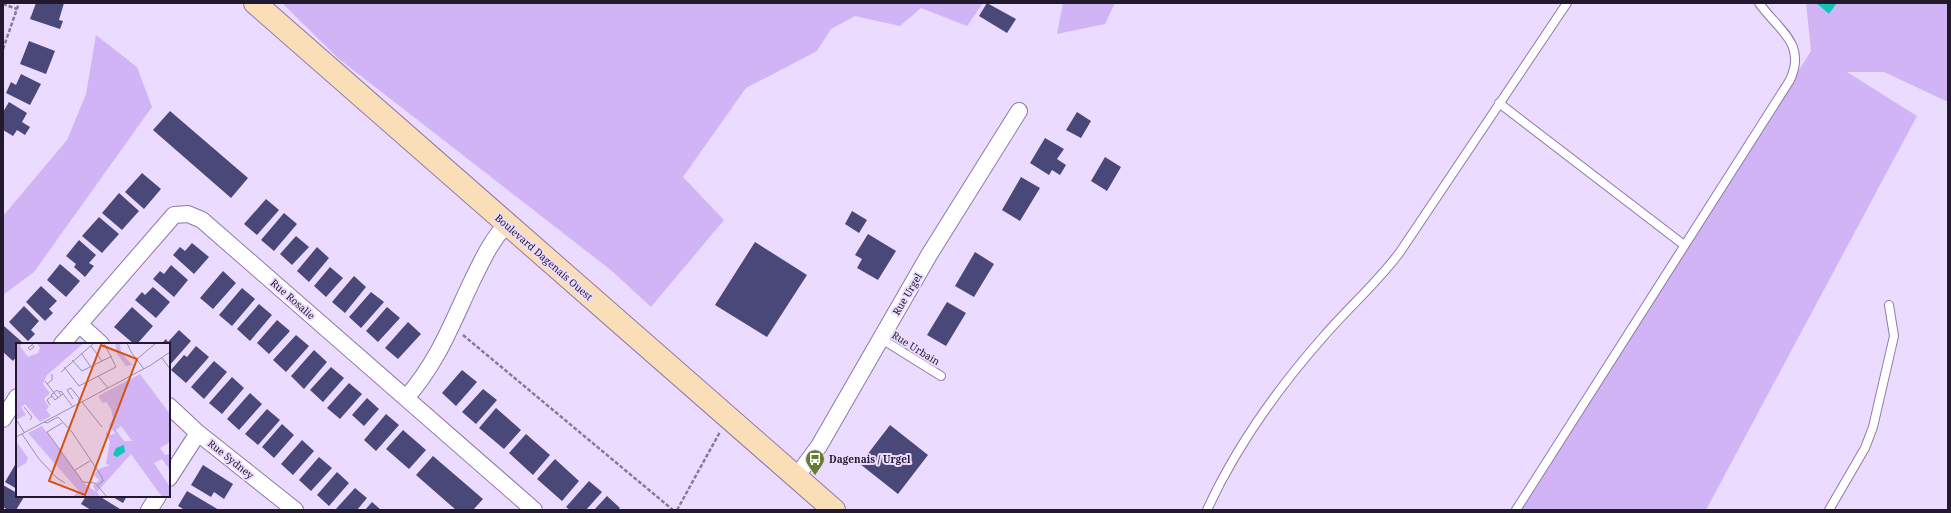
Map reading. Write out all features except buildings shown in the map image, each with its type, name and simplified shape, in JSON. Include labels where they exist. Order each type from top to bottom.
[{"type":"main road","name":"Boulevard Dagenais Ouest","points":[[255,3],[833,510]]},
{"type":"street","name":"Rue Urgel","points":[[796,477],[815,453],[929,255],[1019,111]]},
{"type":"street","name":"Rue Rosalie","points":[[63,343],[174,215],[188,214],[202,220],[534,510]]},
{"type":"street","points":[[406,398],[428,372],[489,247],[507,224]]},
{"type":"street","points":[[79,324],[100,343]]},
{"type":"street","points":[[3,419],[16,399]]},
{"type":"street","name":"Rue Sydney","points":[[170,407],[198,433],[295,510]]},
{"type":"street","points":[[170,476],[198,433]]},
{"type":"street","points":[[149,510],[157,497]]},
{"type":"lane","points":[[1207,510],[1231,463],[1264,413],[1302,361],[1324,335],[1374,284],[1391,264],[1567,3]]},
{"type":"lane","points":[[1516,510],[1640,318],[1684,245],[1782,93],[1794,71],[1796,57],[1792,43],[1758,3]]},
{"type":"lane","points":[[1499,103],[1684,245]]},
{"type":"lane","points":[[1829,510],[1865,448],[1873,427],[1894,336],[1889,305]]},
{"type":"lane","name":"Rue Urbain","points":[[880,338],[941,376]]},
{"type":"path","points":[[3,49],[19,3]]},
{"type":"path","points":[[3,4],[17,9]]},
{"type":"path","points":[[452,325],[673,510]]},
{"type":"path","points":[[677,510],[717,436],[730,419]]},
{"type":"shaded area","points":[[282,3],[983,3],[967,26],[921,8],[900,26],[855,16],[831,29],[817,51],[746,88],[683,177],[724,220],[651,307],[612,271],[339,59]]},
{"type":"shaded area","points":[[1063,3],[1115,3],[1105,24],[1057,34]]},
{"type":"shaded area","points":[[1806,3],[1816,3],[1829,14],[1837,3],[1948,3],[1948,102],[1884,72],[1847,72],[1917,116],[1706,510],[1520,510],[1811,51]]},
{"type":"shaded area","points":[[1816,3],[1837,3],[1829,14]]},
{"type":"shaded area","points":[[96,35],[137,67],[152,107],[34,272],[3,295],[3,216],[67,140],[86,94]]},
{"type":"place","name":"Dagenais / Urgel","points":[[815,476]]}]
